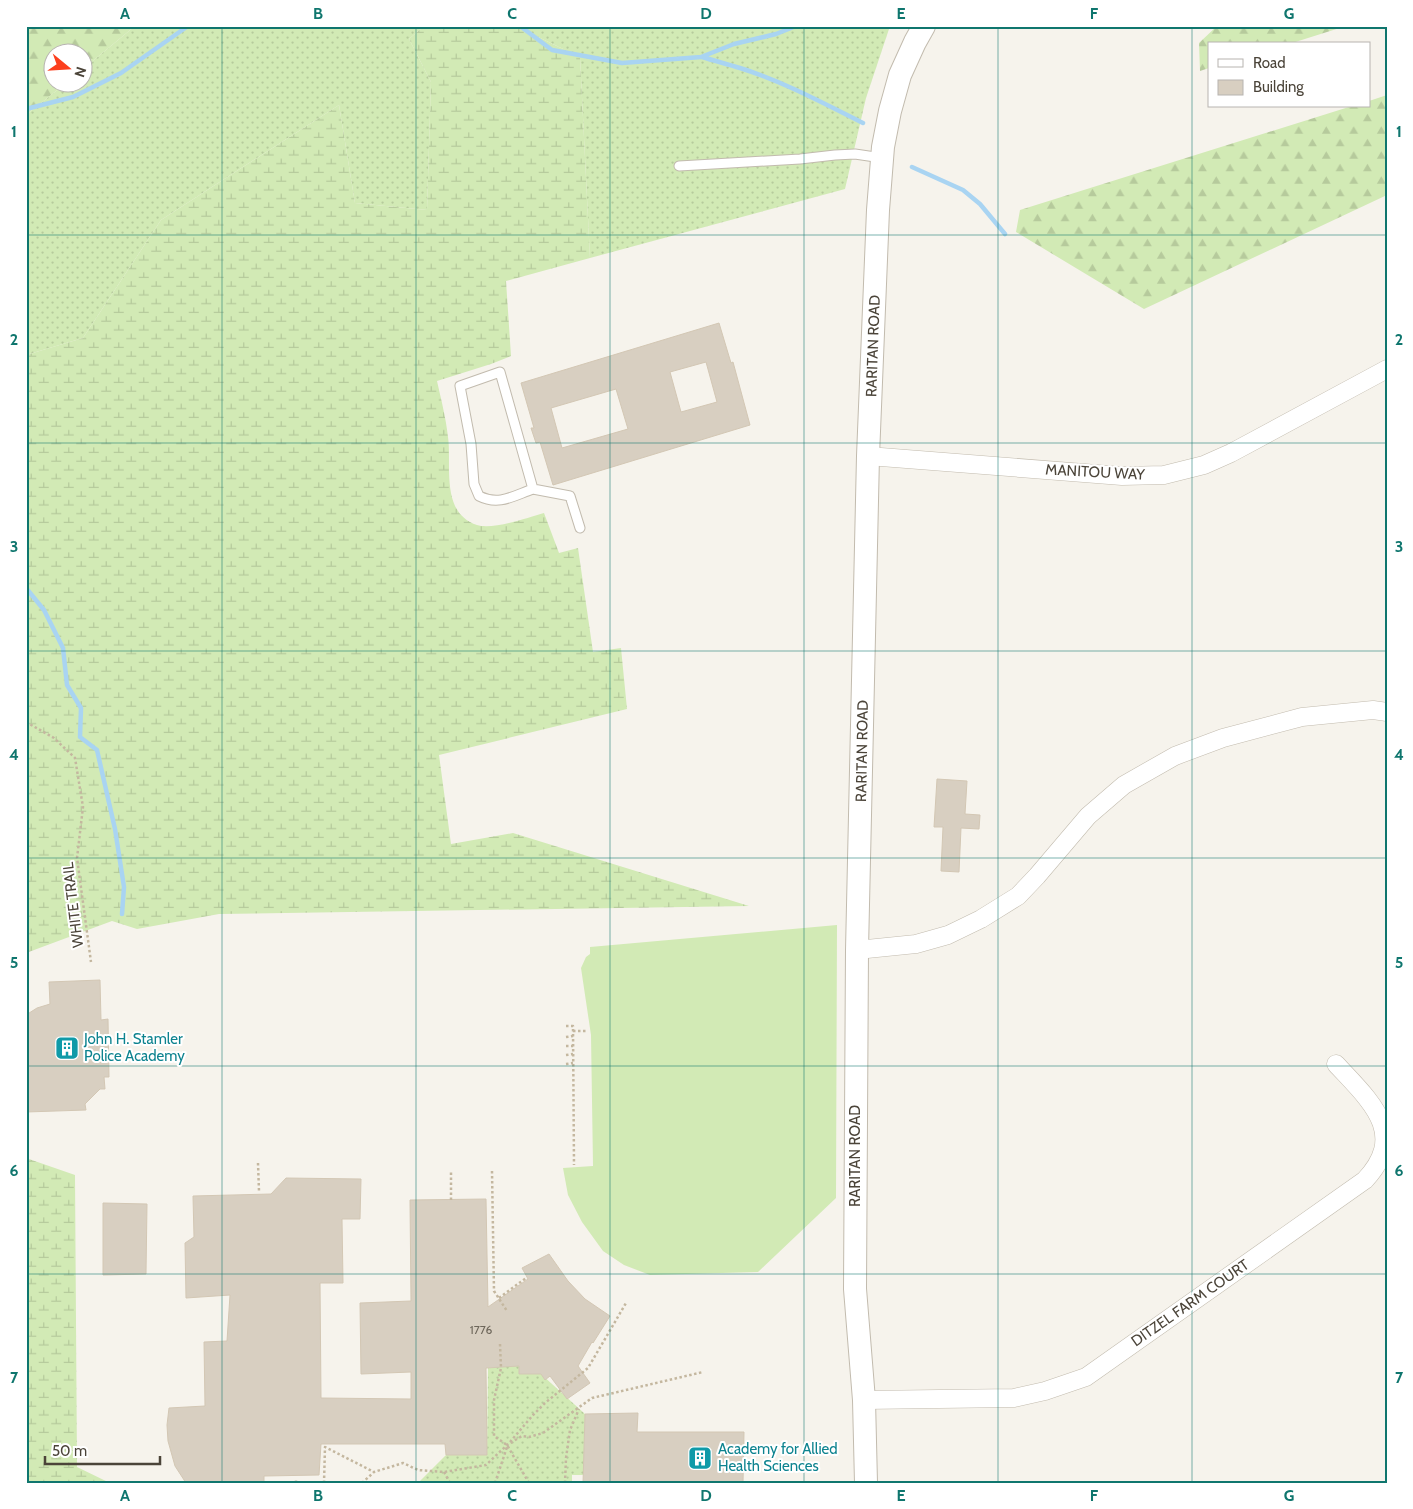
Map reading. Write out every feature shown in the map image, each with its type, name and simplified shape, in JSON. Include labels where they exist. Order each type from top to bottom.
[{"type":"street","name":"RARITAN ROAD","points":[[866,1483],[864,1400],[854,1289],[857,950],[868,456],[878,210],[882,158],[890,111],[900,75],[924,26]]},
{"type":"street","name":"MANITOU WAY","points":[[868,456],[1122,476],[1164,475],[1204,465],[1231,453],[1387,369]]},
{"type":"street","points":[[857,950],[916,944],[948,935],[981,920],[1018,896],[1038,876],[1088,816],[1124,785],[1175,756],[1223,738],[1302,718],[1373,710],[1387,712]]},
{"type":"street","name":"DITZEL FARM COURT","points":[[864,1400],[1014,1398],[1045,1391],[1086,1376],[1365,1180],[1373,1172],[1381,1157],[1384,1146],[1384,1134],[1380,1117],[1371,1103],[1336,1064]]},
{"type":"lane","points":[[679,166],[800,159],[835,154],[856,154],[882,158]]},
{"type":"lane","points":[[533,489],[500,372],[460,386],[471,444],[474,484],[479,496],[488,501],[498,502],[533,489],[570,496],[580,528]]},
{"type":"path","name":"WHITE TRAIL","points":[[26,722],[54,738],[75,758],[83,807],[78,858],[91,962]]},
{"type":"path","points":[[566,1026],[573,1026],[574,1166]]},
{"type":"path","points":[[573,1031],[587,1030]]},
{"type":"path","points":[[566,1037],[573,1036]]},
{"type":"path","points":[[566,1046],[573,1046]]},
{"type":"path","points":[[566,1055],[573,1054]]},
{"type":"path","points":[[566,1064],[573,1064]]},
{"type":"path","points":[[258,1163],[259,1191]]},
{"type":"path","points":[[450,1200],[451,1170]]},
{"type":"path","points":[[492,1171],[494,1291],[507,1311]]},
{"type":"path","points":[[499,1298],[526,1278]]},
{"type":"path","points":[[362,1483],[374,1472],[403,1463],[418,1470],[444,1472],[486,1465],[545,1403],[588,1368],[626,1303]]},
{"type":"path","points":[[500,1344],[501,1368],[494,1400],[494,1436],[507,1445],[529,1483]]},
{"type":"path","points":[[495,1483],[507,1445],[522,1436],[529,1437],[543,1433],[592,1398],[702,1372]]},
{"type":"path","points":[[565,1483],[570,1430],[579,1407]]},
{"type":"path","points":[[324,1483],[325,1447],[374,1472]]},
{"type":"path","points":[[444,1472],[450,1483]]},
{"type":"green space","points":[[26,26],[135,26],[92,62],[92,42],[42,42],[42,92],[55,92],[26,115]]},
{"type":"green space","points":[[135,26],[424,26],[409,39],[431,82],[427,210],[355,203],[339,105],[161,220],[83,338],[26,355],[26,115],[55,92],[92,92],[92,62]]},
{"type":"green space","points":[[424,26],[515,26],[580,57],[590,258],[506,281],[511,356],[437,381],[448,437],[450,487],[457,510],[465,519],[483,526],[510,523],[544,513],[559,553],[578,548],[593,652],[621,648],[627,709],[439,755],[451,844],[513,833],[749,906],[219,914],[137,929],[112,921],[26,953],[26,355],[83,338],[161,220],[339,105],[355,203],[427,210],[431,82],[409,39]]},
{"type":"green space","points":[[515,26],[890,26],[866,98],[845,189],[590,258],[580,57]]},
{"type":"green space","points":[[1217,26],[1346,26],[1295,42],[1208,42],[1208,68],[1200,71],[1199,43]]},
{"type":"green space","points":[[1387,95],[1387,195],[1144,309],[1016,232],[1020,210],[1346,108],[1370,108],[1370,101]]},
{"type":"green space","points":[[837,925],[836,1198],[758,1272],[650,1275],[624,1265],[603,1251],[582,1222],[568,1195],[563,1168],[593,1166],[591,1035],[581,968],[586,957],[590,954],[590,947]]},
{"type":"green space","points":[[26,1158],[75,1175],[77,1467],[110,1483],[26,1483]]},
{"type":"green space","points":[[519,1344],[519,1374],[541,1374],[585,1414],[584,1455],[589,1475],[572,1475],[572,1483],[418,1483],[446,1455],[487,1455],[488,1368],[497,1367]]},
{"type":"building","points":[[719,323],[731,363],[733,362],[750,425],[553,485],[540,442],[536,443],[531,428],[534,428],[521,383]],"holes":[[[706,362],[717,402],[681,412],[670,372]],[[616,389],[628,429],[562,448],[551,408]]]},
{"type":"building","points":[[937,779],[967,781],[965,814],[980,815],[979,829],[961,828],[959,872],[941,871],[943,827],[934,827]]},
{"type":"building","name":"John H. Stamler Police Academy","points":[[100,980],[101,1020],[108,1019],[109,1077],[104,1077],[105,1089],[100,1089],[85,1104],[86,1110],[26,1112],[26,1015],[37,1008],[50,1004],[49,982]]},
{"type":"building","points":[[286,1178],[361,1179],[360,1219],[342,1219],[343,1283],[320,1283],[321,1398],[411,1399],[411,1372],[361,1374],[360,1303],[411,1301],[410,1200],[486,1199],[488,1307],[528,1279],[522,1268],[549,1254],[568,1281],[585,1299],[610,1316],[578,1366],[590,1383],[567,1399],[550,1376],[545,1380],[541,1374],[519,1374],[519,1366],[486,1368],[487,1455],[446,1455],[445,1444],[321,1444],[319,1475],[264,1476],[264,1483],[186,1483],[175,1466],[168,1441],[169,1408],[205,1406],[204,1342],[227,1341],[230,1295],[186,1298],[185,1243],[194,1237],[193,1196],[271,1194]]},
{"type":"building","points":[[103,1203],[147,1204],[146,1274],[103,1275]]},
{"type":"building","points":[[638,1413],[637,1432],[744,1432],[743,1483],[583,1483],[585,1414]]},
{"type":"waterway","points":[[26,109],[73,97],[121,73],[188,26]]},
{"type":"waterway","points":[[520,26],[552,50],[622,63],[701,57],[734,44],[776,34],[796,26]]},
{"type":"waterway","points":[[702,57],[771,79],[863,123]]},
{"type":"waterway","points":[[912,167],[963,190],[980,204],[1005,234]]},
{"type":"waterway","points":[[26,588],[44,610],[63,648],[67,685],[81,708],[80,737],[97,750],[115,829],[124,887],[122,914]]},
{"type":"place","name":"John H. Stamler Police Academy","points":[[67,1048]]},
{"type":"place","name":"Academy for Allied Health Sciences","points":[[700,1458]]}]
